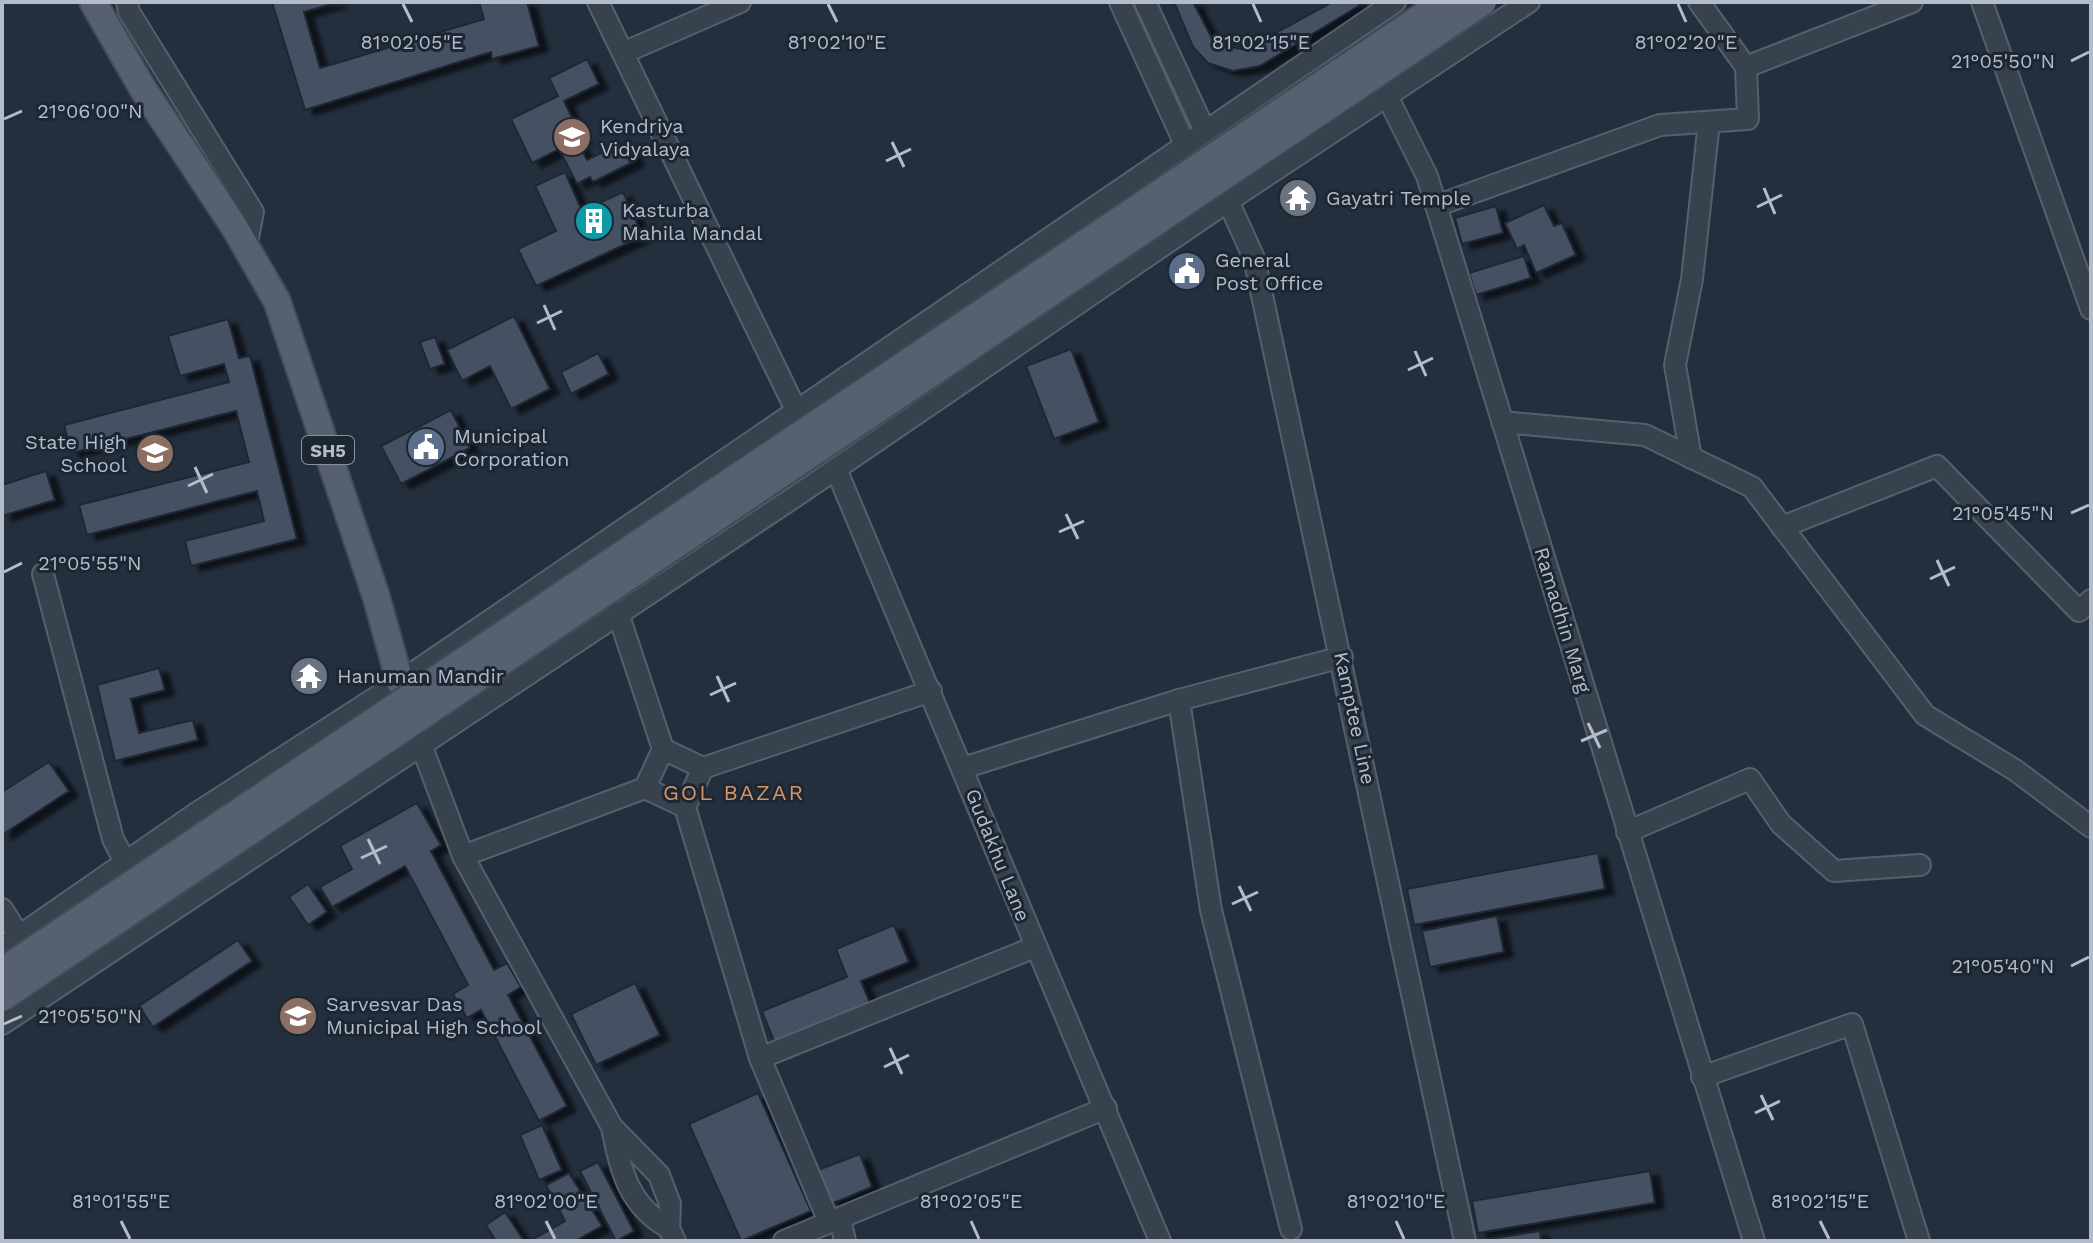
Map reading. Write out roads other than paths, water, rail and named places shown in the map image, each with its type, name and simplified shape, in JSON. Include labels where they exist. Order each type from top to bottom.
[{"type":"main road","name":"SH5","points":[[93,2],[143,89],[277,301],[376,596],[400,682]]},
{"type":"main road","points":[[2,971],[1444,2]]},
{"type":"main road","points":[[2,998],[1483,2]]},
{"type":"street","points":[[127,2],[129,12],[253,212],[240,238]]},
{"type":"street","points":[[598,2],[796,410]]},
{"type":"street","points":[[623,53],[740,2]]},
{"type":"street","points":[[1120,2],[1185,144]]},
{"type":"street","points":[[1145,2],[1205,131]]},
{"type":"street","points":[[2,948],[125,862],[400,682],[1395,2]]},
{"type":"street","points":[[2,1024],[836,469],[1228,201],[1529,2]]},
{"type":"street","points":[[1436,206],[1660,125],[1748,119],[1746,67],[1699,2]]},
{"type":"street","points":[[1746,67],[1912,2]]},
{"type":"street","points":[[1982,2],[2091,309]]},
{"type":"street","name":"Ramadhin Marg","points":[[1387,96],[1427,176],[1754,1241]]},
{"type":"street","points":[[1691,458],[1675,365],[1692,279],[1709,122]]},
{"type":"street","name":"Kamptee Line","points":[[1228,201],[1254,258],[1465,1241]]},
{"type":"street","points":[[1502,422],[1645,435],[1752,487],[1925,715],[2086,816]]},
{"type":"street","points":[[1782,527],[1937,466],[2079,611],[2091,600]]},
{"type":"street","name":"Gudakhu Lane","points":[[836,469],[1160,1241]]},
{"type":"street","points":[[43,574],[113,839],[125,862]]},
{"type":"street","points":[[463,856],[645,788],[663,749],[618,613]]},
{"type":"street","points":[[963,768],[1179,700],[1342,657]]},
{"type":"street","points":[[400,682],[463,856],[612,1127],[630,1194],[668,1236]]},
{"type":"street","points":[[663,749],[703,768],[931,691]]},
{"type":"street","points":[[1179,700],[1211,910],[1291,1229]]},
{"type":"street","points":[[703,768],[685,807],[760,1058],[845,1241]]},
{"type":"street","points":[[1627,832],[1750,779],[1781,824],[1834,871],[1920,865]]},
{"type":"street","points":[[645,788],[685,807]]},
{"type":"street","points":[[2,909],[20,937]]},
{"type":"street","points":[[760,1058],[1035,947]]},
{"type":"street","points":[[1702,1077],[1852,1024],[1919,1241]]},
{"type":"street","points":[[784,1241],[1106,1108]]},
{"type":"street","points":[[612,1127],[659,1175],[670,1204],[668,1236]]},
{"type":"place","name":"Kendriya Vidyalaya","points":[[572,137]]},
{"type":"place","name":"Gayatri Temple","points":[[1298,198]]},
{"type":"place","name":"Kasturba Mahila Mandal","points":[[594,221]]},
{"type":"place","name":"General Post Office","points":[[1187,271]]},
{"type":"place","name":"Municipal Corporation","points":[[426,447]]},
{"type":"place","name":"State High School","points":[[155,453]]},
{"type":"place","name":"Hanuman Mandir","points":[[309,676]]},
{"type":"place","name":"Sarvesvar Das Municipal High School","points":[[298,1016]]},
{"type":"district","name":"GOL BAZAR","points":[[734,792]]}]
